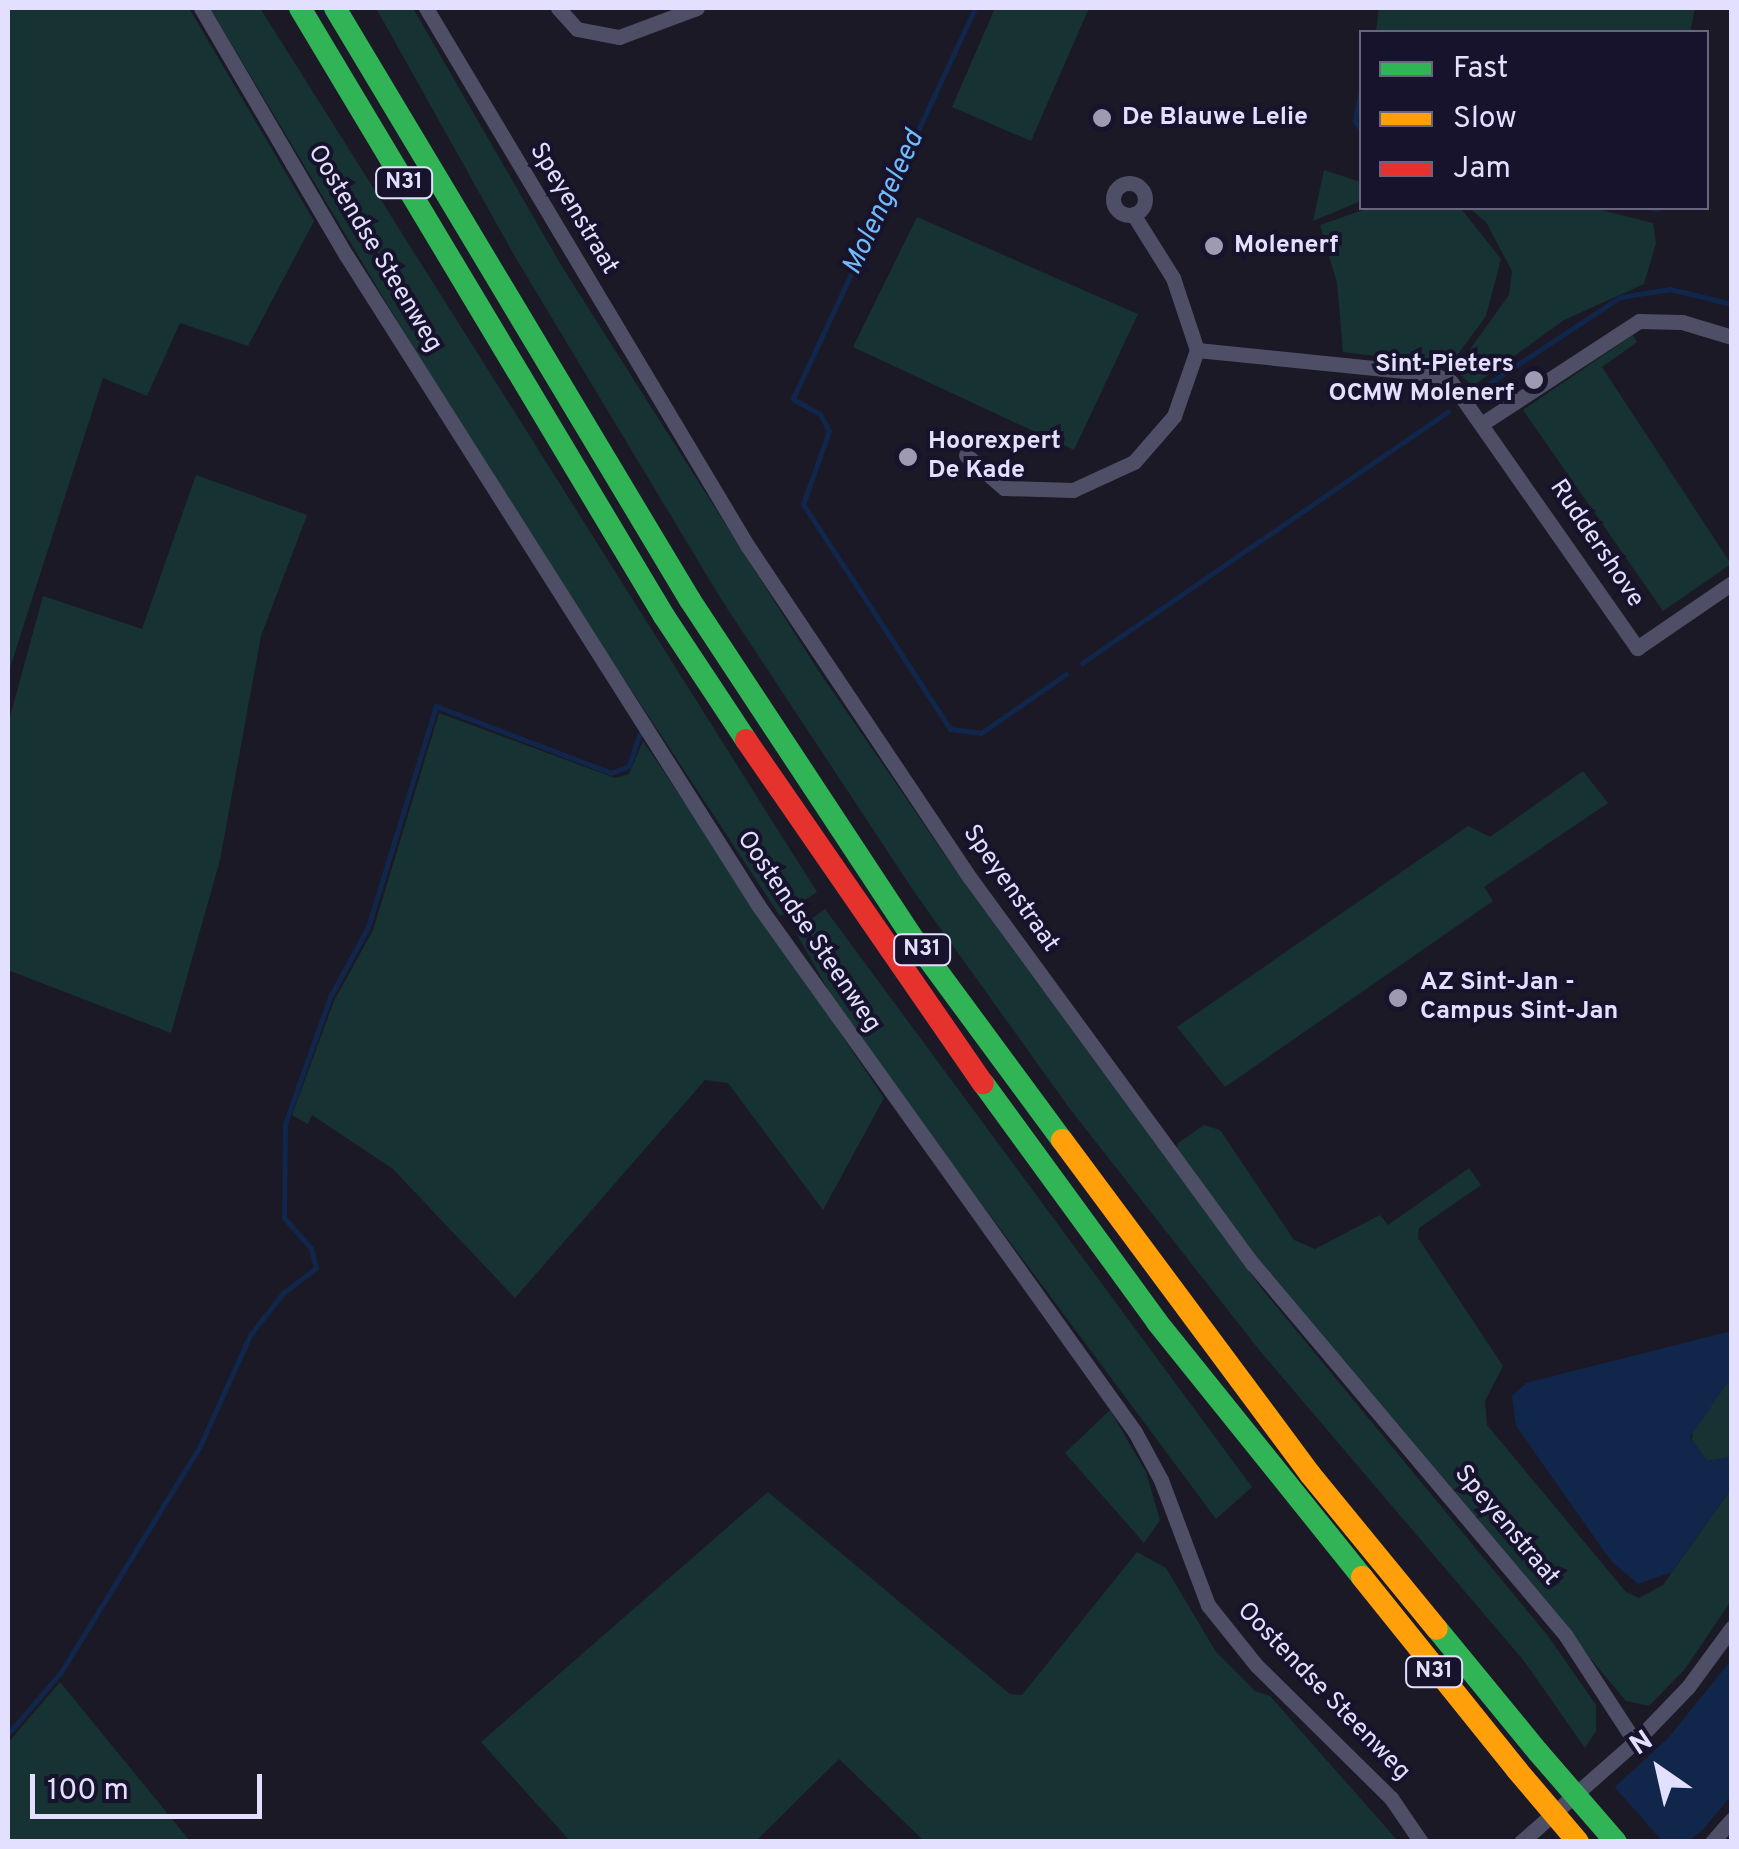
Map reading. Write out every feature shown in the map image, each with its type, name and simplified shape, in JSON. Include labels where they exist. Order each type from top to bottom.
[{"type":"highway","name":"N31","points":[[300,8],[664,616],[868,925],[1157,1322],[1578,1842]]},
{"type":"highway","name":"N31","points":[[335,8],[690,600],[910,934],[1310,1474],[1616,1842]]},
{"type":"street","name":"Oostendse Steenweg","points":[[200,8],[367,289],[758,905],[1135,1432],[1162,1480],[1208,1605],[1256,1664],[1390,1798],[1421,1842]]},
{"type":"street","name":"Speyenstraat","points":[[426,8],[747,545],[970,878],[1252,1264],[1566,1636],[1635,1742]]},
{"type":"street","points":[[558,8],[577,29],[618,38],[697,8]]},
{"type":"street","points":[[966,455],[1004,488],[1039,493],[1103,480],[1156,441],[1188,386],[1197,350],[1173,278],[1136,222]]},
{"type":"street","points":[[1482,424],[1639,321],[1682,322],[1732,337]]},
{"type":"street","name":"Ruddershove","points":[[1197,350],[1432,374],[1450,382],[1637,648],[1732,583]]},
{"type":"street","points":[[1522,1842],[1635,1742],[1688,1687],[1732,1627]]},
{"type":"street","points":[[1712,1842],[1732,1819]]},
{"type":"green space","points":[[8,8],[189,8],[314,221],[248,346],[180,323],[147,396],[103,378],[8,674]]},
{"type":"green space","points":[[210,8],[260,8],[817,892],[780,916],[484,466]]},
{"type":"green space","points":[[376,8],[413,8],[561,265],[818,670],[965,884],[1262,1289],[1548,1636],[1596,1705],[1596,1731],[1585,1748],[1524,1661],[1260,1351],[1070,1109],[915,893],[721,599],[514,255]]},
{"type":"green space","points":[[995,8],[1089,8],[1031,141],[952,107]]},
{"type":"green space","points":[[1379,8],[1695,8],[1690,30],[1376,30]]},
{"type":"green space","points":[[1324,170],[1359,181],[1359,202],[1313,221]]},
{"type":"green space","points":[[1363,210],[1462,210],[1501,259],[1486,316],[1450,365],[1343,352],[1337,283],[1320,225]]},
{"type":"green space","points":[[1471,210],[1601,210],[1653,223],[1656,243],[1644,284],[1564,320],[1473,386],[1455,370],[1509,295],[1512,271],[1486,222]]},
{"type":"green space","points":[[917,217],[1138,314],[1074,450],[853,347]]},
{"type":"green space","points":[[1633,335],[1637,342],[1602,367],[1731,564],[1663,611],[1523,410]]},
{"type":"green space","points":[[196,475],[307,515],[261,636],[220,860],[171,1033],[8,970],[8,724],[43,596],[142,629]]},
{"type":"green space","points":[[439,713],[615,778],[629,774],[643,741],[884,1098],[823,1210],[728,1083],[705,1080],[515,1298],[393,1169],[312,1115],[308,1124],[292,1115],[334,1001],[373,930]]},
{"type":"green space","points":[[1583,771],[1608,803],[1484,887],[1493,901],[1225,1087],[1177,1027],[1468,826],[1490,837]]},
{"type":"green space","points":[[825,909],[1252,1487],[1216,1519],[847,1023],[795,931]]},
{"type":"green space","points":[[1204,1125],[1220,1130],[1294,1240],[1315,1249],[1380,1215],[1388,1225],[1469,1168],[1481,1185],[1419,1228],[1418,1238],[1503,1366],[1485,1401],[1487,1425],[1626,1592],[1639,1598],[1663,1585],[1731,1489],[1731,1601],[1685,1669],[1649,1706],[1626,1701],[1257,1261],[1176,1152],[1178,1143]]},
{"type":"green space","points":[[1731,1378],[1731,1457],[1707,1461],[1692,1442],[1693,1427]]},
{"type":"green space","points":[[1110,1410],[1146,1472],[1160,1520],[1144,1543],[1065,1453]]},
{"type":"green space","points":[[768,1492],[1010,1694],[1022,1695],[1137,1552],[1166,1568],[1216,1652],[1255,1691],[1270,1696],[1398,1841],[924,1841],[839,1759],[756,1841],[570,1841],[481,1742]]},
{"type":"green space","points":[[60,1682],[190,1841],[8,1841],[8,1743]]},
{"type":"water","points":[[1731,1331],[1731,1378],[1690,1437],[1707,1461],[1731,1457],[1731,1489],[1672,1572],[1638,1584],[1611,1561],[1516,1426],[1512,1396],[1526,1383]]},
{"type":"water","points":[[1731,1660],[1731,1796],[1702,1831],[1688,1841],[1555,1842],[1669,1737]]},
{"type":"pier","points":[[1613,1785],[1663,1842],[1550,1841],[1552,1838]]},
{"type":"waterway","name":"Molengeleed","points":[[975,8],[793,399],[820,414],[829,431],[803,504],[950,729],[981,733],[1066,674]]},
{"type":"waterway","points":[[1359,100],[1355,121],[1359,127]]},
{"type":"waterway","points":[[1479,390],[1620,297],[1670,289],[1732,304]]},
{"type":"waterway","points":[[1082,663],[1448,411]]},
{"type":"waterway","points":[[8,1734],[61,1672],[199,1448],[250,1335],[283,1293],[316,1268],[311,1248],[284,1218],[285,1124],[330,997],[368,927],[436,706],[611,773],[629,766],[639,735]]},
{"type":"traffic: fast","points":[[300,8],[664,616],[746,740]]},
{"type":"traffic: fast","points":[[335,8],[690,600],[910,934],[1062,1140]]},
{"type":"traffic: fast","points":[[983,1083],[1157,1322],[1362,1577]]},
{"type":"traffic: fast","points":[[1437,1629],[1538,1752]]},
{"type":"traffic: fast","points":[[1538,1752],[1616,1842]]},
{"type":"traffic: slow","points":[[1062,1140],[1310,1474],[1437,1629]]},
{"type":"traffic: slow","points":[[1362,1577],[1517,1770]]},
{"type":"traffic: slow","points":[[1517,1770],[1578,1842]]},
{"type":"traffic: jam","points":[[746,740],[983,1083]]},
{"type":"place","name":"De Blauwe Lelie","points":[[1102,118]]},
{"type":"place","name":"Molenerf","points":[[1214,246]]},
{"type":"place","name":"Sint-Pieters OCMW Molenerf","points":[[1534,380]]},
{"type":"place","name":"Hoorexpert De Kade","points":[[908,457]]},
{"type":"place","name":"AZ Sint-Jan - Campus Sint-Jan","points":[[1398,998]]}]
